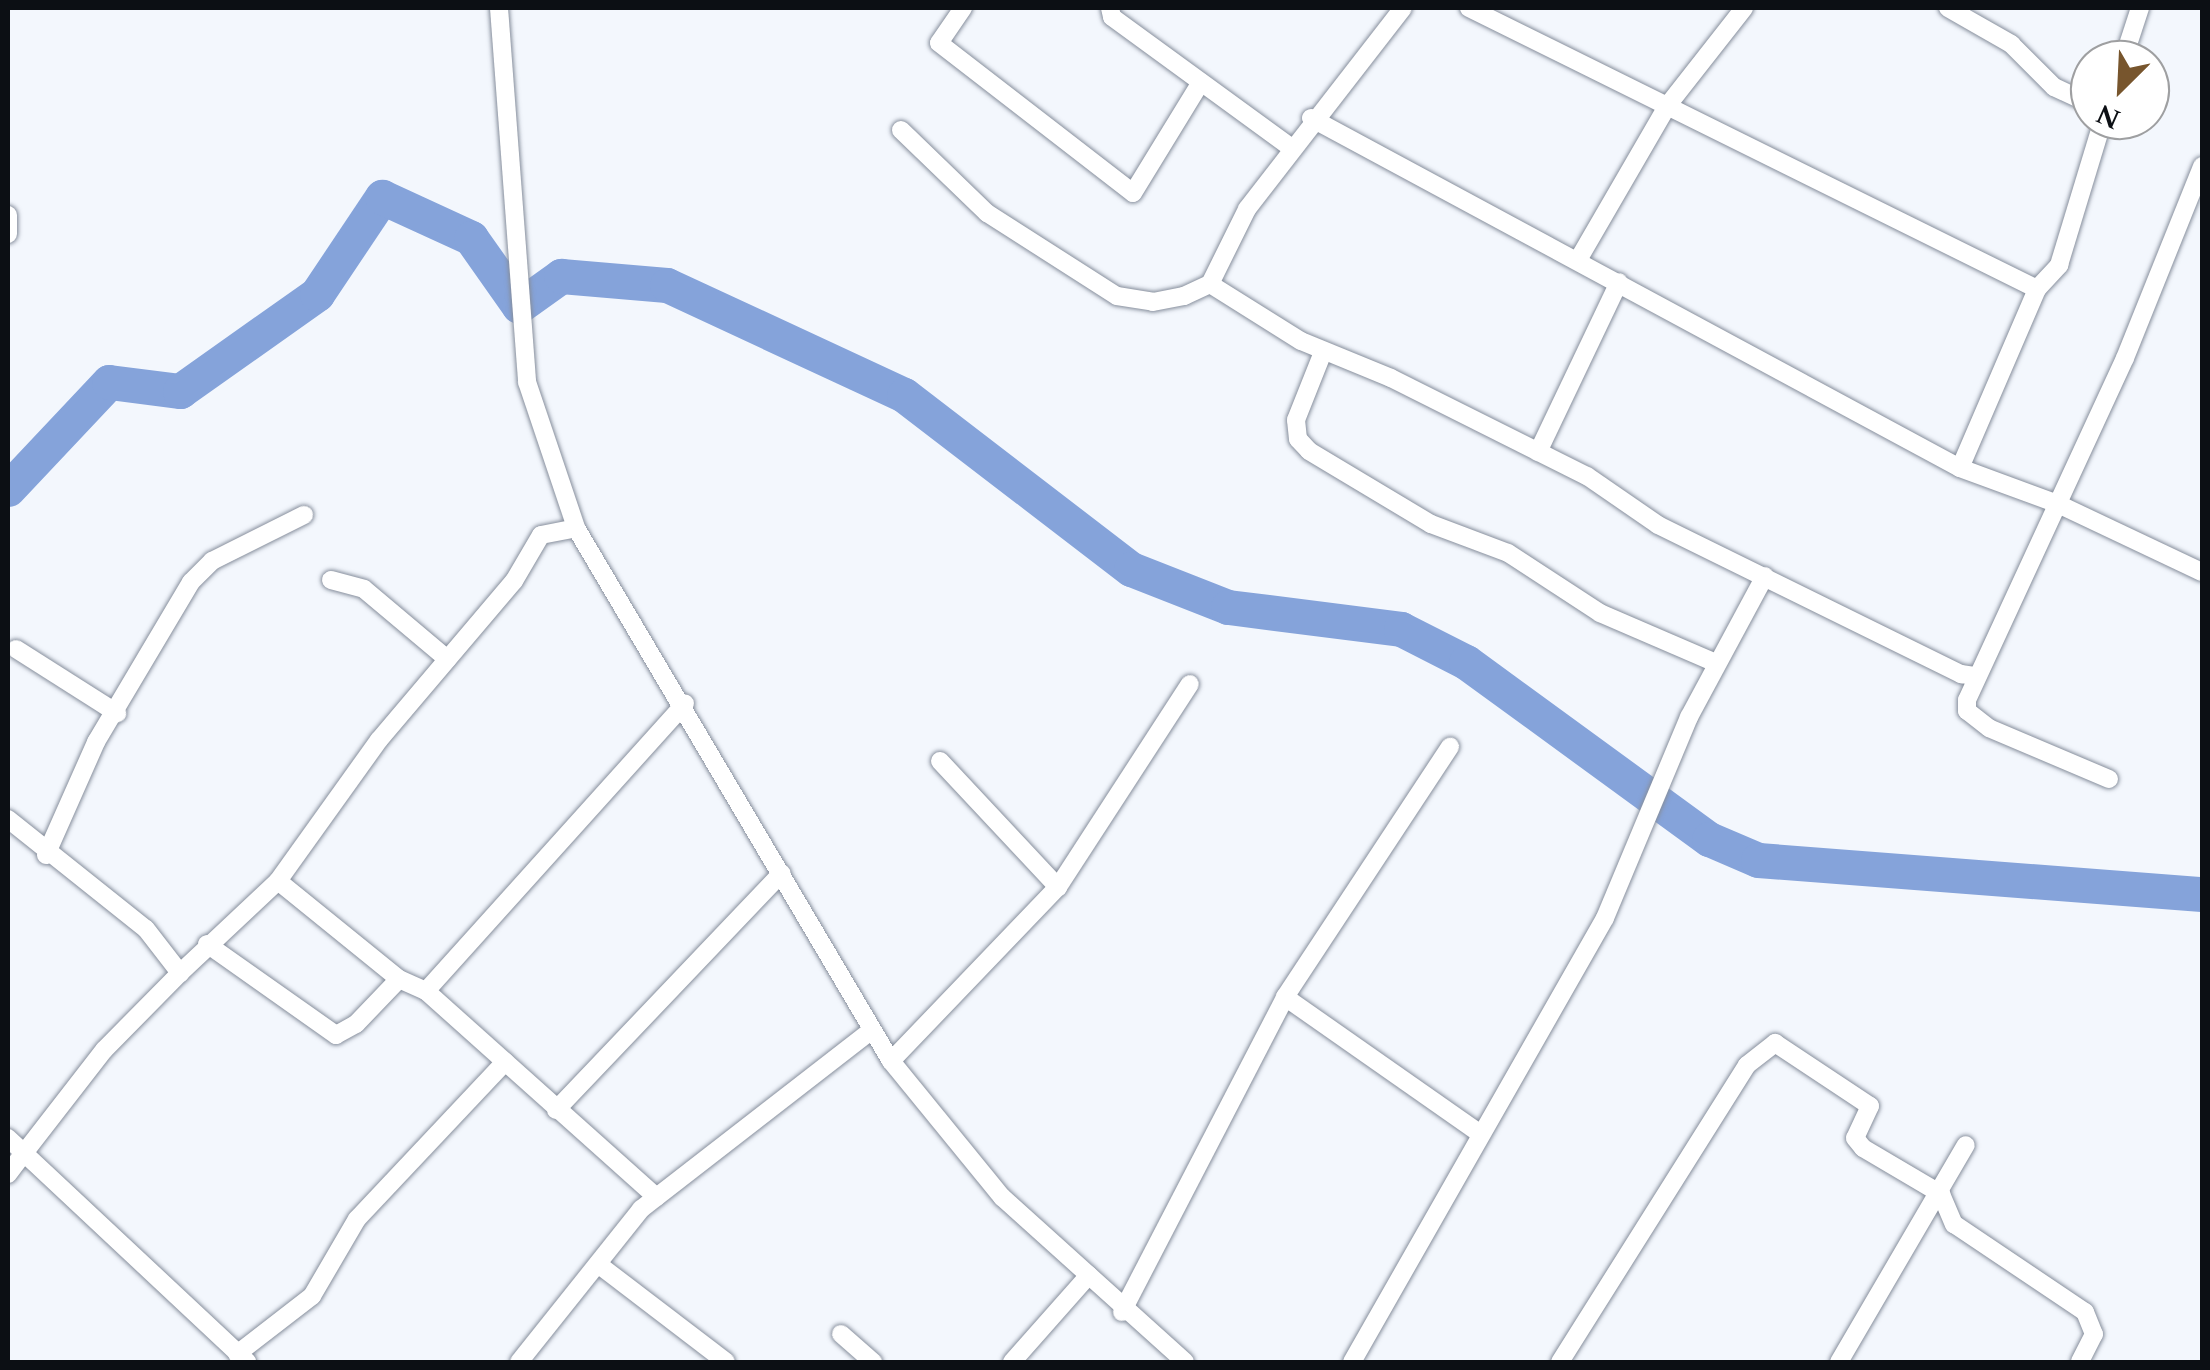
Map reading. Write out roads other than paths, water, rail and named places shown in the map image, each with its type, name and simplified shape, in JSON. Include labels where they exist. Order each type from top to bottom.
[{"type":"street","points":[[499,8],[516,295],[527,382],[576,528],[685,703],[890,1061],[1002,1196],[1089,1275],[1122,1312],[1185,1362]]},
{"type":"street","points":[[963,8],[938,43],[1133,193],[1190,107],[1200,82]]},
{"type":"street","points":[[1110,8],[1112,17],[1290,148]]},
{"type":"street","points":[[902,130],[988,213],[1118,296],[1153,302],[1210,284],[1247,209],[1311,118],[1403,8]]},
{"type":"street","points":[[1470,8],[2037,289]]},
{"type":"street","points":[[1578,260],[1668,105],[1744,8]]},
{"type":"street","points":[[1948,8],[2011,44],[2054,87],[2070,95]]},
{"type":"street","points":[[2130,40],[2140,8]]},
{"type":"street","points":[[1190,107],[1222,98]]},
{"type":"street","points":[[1311,118],[1960,468],[2058,504],[2202,572]]},
{"type":"street","points":[[1960,468],[2037,289],[2059,265],[2097,140]]},
{"type":"street","points":[[2109,779],[1988,728],[1967,711],[1976,676],[2058,504],[2201,173]]},
{"type":"street","points":[[8,215],[8,234]]},
{"type":"street","points":[[1538,452],[1618,282]]},
{"type":"street","points":[[1210,284],[1323,352],[1391,378],[1587,476],[1658,525],[1961,674],[1976,676]]},
{"type":"street","points":[[1323,352],[1296,420],[1310,452],[1432,524],[1508,553],[1600,613],[1716,664]]},
{"type":"street","points":[[46,855],[96,742],[117,713],[191,582],[212,561],[304,515]]},
{"type":"street","points":[[8,1174],[104,1050],[207,944],[278,881],[379,740],[514,582],[541,535],[576,528]]},
{"type":"street","points":[[1352,1362],[1478,1133],[1604,918],[1716,664],[1764,576]]},
{"type":"street","points":[[331,580],[364,589],[447,659]]},
{"type":"street","points":[[16,649],[117,713]]},
{"type":"street","points":[[890,1061],[1058,887],[1190,684]]},
{"type":"street","points":[[426,991],[685,703]]},
{"type":"street","points":[[1122,1312],[1286,997],[1450,747]]},
{"type":"street","points":[[940,761],[1058,887]]},
{"type":"street","points":[[8,819],[46,855],[146,930],[180,973]]},
{"type":"street","points":[[556,1110],[782,873]]},
{"type":"street","points":[[278,881],[399,979],[426,991],[656,1197]]},
{"type":"street","points":[[207,944],[336,1035],[356,1024],[399,979]]},
{"type":"street","points":[[1286,997],[1478,1133]]},
{"type":"street","points":[[519,1362],[656,1197],[872,1030]]},
{"type":"street","points":[[1560,1362],[1747,1065],[1774,1044],[1870,1106],[1855,1138],[1863,1148],[1941,1194],[1954,1224],[2085,1312],[2094,1334],[2080,1362]]},
{"type":"street","points":[[8,1138],[242,1358],[312,1296],[357,1219],[506,1062]]},
{"type":"street","points":[[1839,1362],[1941,1194],[1966,1145]]},
{"type":"street","points":[[598,1264],[726,1362]]},
{"type":"street","points":[[1012,1362],[1089,1275]]},
{"type":"street","points":[[842,1334],[874,1362]]},
{"type":"waterway","points":[[8,489],[109,382],[180,391],[317,294],[382,197],[471,238],[519,306],[561,276],[667,285],[904,395],[1131,569],[1228,607],[1401,629],[1466,662],[1709,839],[1758,860],[2202,894]]}]
